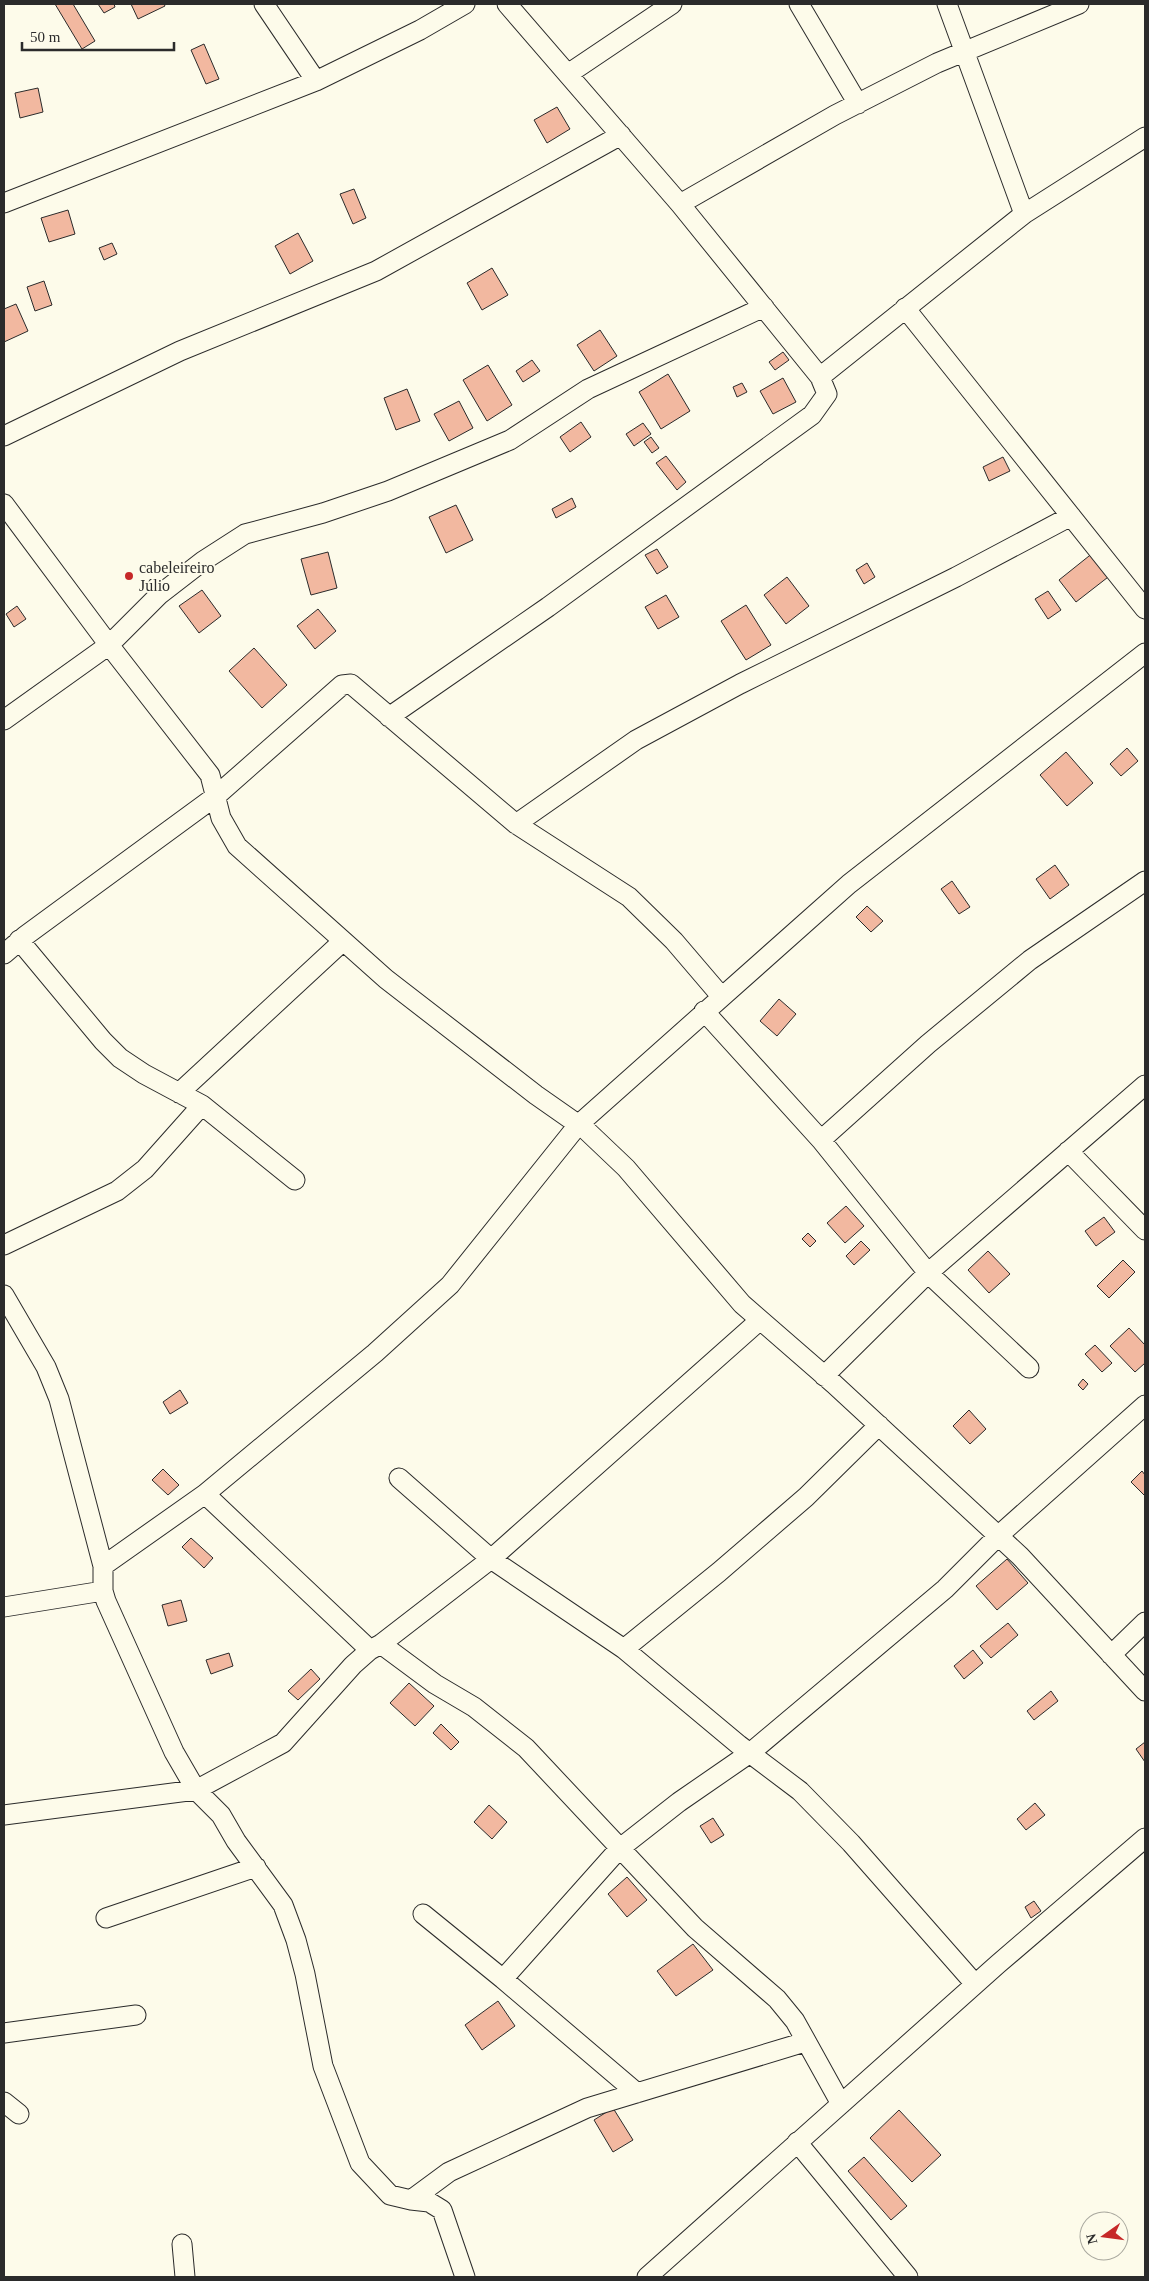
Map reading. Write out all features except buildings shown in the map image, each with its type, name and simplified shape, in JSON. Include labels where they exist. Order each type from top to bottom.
[{"type":"street","points":[[264,4],[316,81]]},
{"type":"street","points":[[4,203],[316,81],[420,30],[466,4]]},
{"type":"street","points":[[390,717],[548,607],[812,415],[827,394],[820,377],[680,204],[507,4]]},
{"type":"street","points":[[568,74],[672,4]]},
{"type":"street","points":[[799,4],[858,104]]},
{"type":"street","points":[[947,4],[1024,214]]},
{"type":"street","points":[[680,204],[858,104],[937,64],[1080,4]]},
{"type":"street","points":[[4,436],[180,351],[376,271],[621,135]]},
{"type":"street","points":[[820,377],[1024,214],[1145,137]]},
{"type":"street","points":[[4,720],[109,645],[159,595],[203,561],[245,534],[323,513],[388,491],[510,440],[588,389],[764,307]]},
{"type":"street","points":[[905,308],[1145,609]]},
{"type":"street","points":[[4,504],[109,645],[210,775],[221,818],[237,846],[342,942],[386,979],[536,1095],[578,1125],[626,1168],[742,1304],[879,1425],[1020,1556],[1145,1690]]},
{"type":"street","points":[[516,824],[636,740],[740,684],[956,577],[1071,516]]},
{"type":"street","points":[[103,1566],[204,1494],[375,1353],[450,1285],[578,1125],[848,884],[1145,654]]},
{"type":"street","points":[[4,954],[19,940],[216,796],[342,685],[351,684],[516,824],[629,897],[674,942],[721,996]]},
{"type":"street","points":[[821,1140],[928,1044],[1030,960],[1145,881]]},
{"type":"street","points":[[19,940],[103,1041],[120,1058],[202,1105],[295,1180]]},
{"type":"street","points":[[179,1093],[342,942]]},
{"type":"street","points":[[704,1011],[821,1140],[928,1273],[1029,1368]]},
{"type":"street","points":[[824,1376],[928,1273],[1145,1085]]},
{"type":"street","points":[[4,1245],[117,1191],[145,1169],[202,1105]]},
{"type":"street","points":[[1068,1151],[1145,1230]]},
{"type":"street","points":[[4,1294],[46,1367],[59,1399],[103,1566],[103,1591],[174,1752],[196,1790],[220,1815],[236,1842],[283,1905],[296,1940],[305,1974],[323,2066],[360,2163],[390,2195],[429,2202],[442,2210],[465,2277]]},
{"type":"street","points":[[4,1815],[196,1790],[283,1743],[354,1665],[491,1559],[760,1320]]},
{"type":"street","points":[[503,1979],[619,1850],[679,1802],[750,1753],[945,1589],[998,1536],[1145,1405]]},
{"type":"street","points":[[624,1649],[719,1572],[791,1509],[879,1425]]},
{"type":"street","points":[[399,1478],[491,1559],[624,1649],[750,1753],[800,1791],[845,1837],[975,1984]]},
{"type":"street","points":[[204,1494],[376,1647],[474,1707],[526,1748],[619,1850],[695,1928],[777,1999],[795,2021],[841,2104]]},
{"type":"street","points":[[4,1607],[103,1591]]},
{"type":"street","points":[[1111,1655],[1145,1622]]},
{"type":"street","points":[[647,2277],[975,1984],[1145,1838]]},
{"type":"street","points":[[106,1918],[256,1867]]},
{"type":"street","points":[[423,1914],[637,2093]]},
{"type":"street","points":[[4,2033],[136,2015]]},
{"type":"street","points":[[411,2200],[449,2172],[588,2108],[805,2042]]},
{"type":"street","points":[[4,2102],[19,2114]]},
{"type":"street","points":[[797,2142],[908,2277]]},
{"type":"street","points":[[182,2244],[185,2277]]},
{"type":"place","name":"cabeleireiro Júlio","points":[[129,576]]}]
